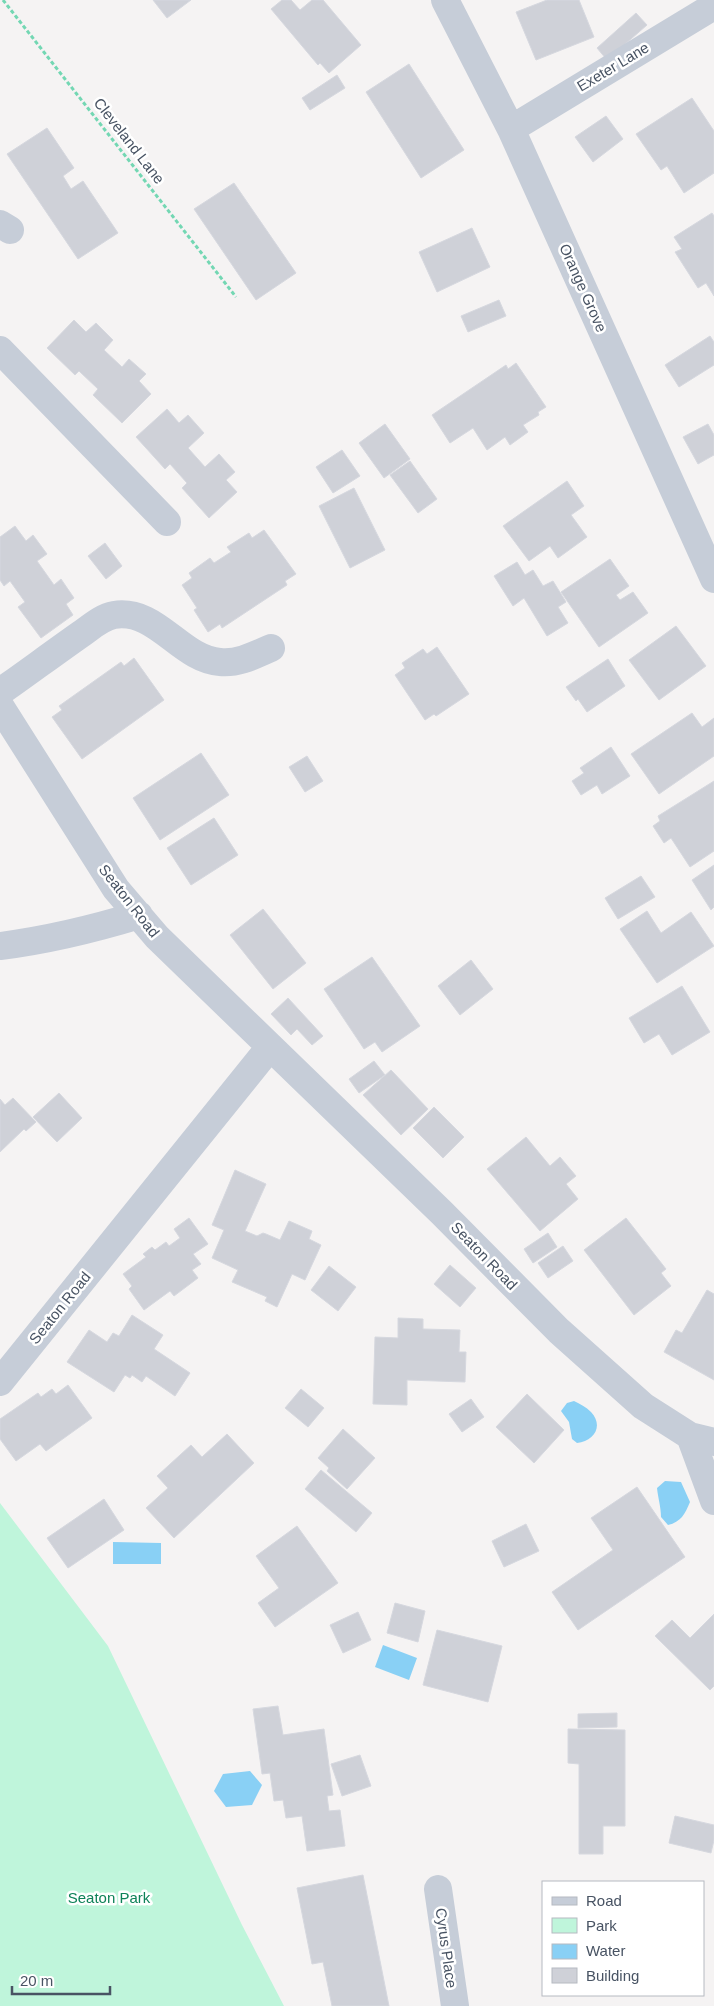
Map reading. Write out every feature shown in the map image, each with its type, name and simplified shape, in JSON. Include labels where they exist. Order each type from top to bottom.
[{"type":"street","name":"Orange Grove","points":[[445,0],[511,129],[714,579]]},
{"type":"street","name":"Exeter Lane","points":[[511,129],[714,6]]},
{"type":"street","points":[[1,352],[167,522]]},
{"type":"street","points":[[0,692],[88,629],[113,615],[133,614],[144,619],[192,651],[207,659],[220,662],[236,662],[271,648]]},
{"type":"street","name":"Seaton Road","points":[[0,706],[116,889],[157,937],[442,1212],[559,1331],[643,1406],[702,1439]]},
{"type":"street","points":[[0,946],[44,940],[92,930],[139,915]]},
{"type":"street","name":"Seaton Road","points":[[0,1382],[270,1047]]},
{"type":"street","points":[[702,1439],[714,1501]]},
{"type":"street","name":"Cyrus Place","points":[[438,1889],[454,2006]]},
{"type":"path","name":"Cleveland Lane","points":[[3,0],[236,297]]},
{"type":"green space","name":"Seaton Park","points":[[0,1503],[108,1646],[242,1925],[284,2006],[0,2006]]},
{"type":"water","points":[[574,1401],[591,1412],[597,1422],[597,1427],[592,1436],[583,1442],[577,1443],[572,1439],[569,1422],[561,1411],[567,1403]]},
{"type":"water","points":[[665,1481],[681,1482],[690,1502],[682,1517],[668,1525],[661,1517],[657,1488]]},
{"type":"water","points":[[113,1542],[161,1543],[161,1564],[113,1564]]},
{"type":"water","points":[[383,1645],[417,1658],[409,1680],[375,1667]]},
{"type":"water","points":[[250,1771],[262,1785],[252,1805],[226,1807],[214,1791],[223,1774]]},
{"type":"building","points":[[153,0],[191,0],[167,18]]},
{"type":"building","points":[[282,0],[291,0],[300,10],[312,0],[323,0],[361,45],[329,73],[320,63],[318,65],[271,9]]},
{"type":"building","points":[[547,0],[579,0],[594,37],[536,60],[516,12]]},
{"type":"building","points":[[636,13],[647,25],[607,60],[597,48]]},
{"type":"building","points":[[409,64],[464,150],[421,178],[366,92]]},
{"type":"building","points":[[337,75],[345,88],[310,110],[302,98]]},
{"type":"building","points":[[692,98],[714,131],[714,173],[684,193],[667,166],[661,170],[636,134]]},
{"type":"building","points":[[606,116],[623,139],[593,162],[575,137]]},
{"type":"building","points":[[47,128],[74,168],[63,176],[71,189],[83,181],[118,233],[78,259],[7,154]]},
{"type":"building","points":[[234,183],[296,273],[256,300],[194,209]]},
{"type":"building","points":[[712,213],[714,216],[714,296],[706,283],[698,288],[675,252],[682,249],[674,237]]},
{"type":"building","points":[[472,228],[490,267],[437,292],[419,252]]},
{"type":"building","points":[[499,300],[506,316],[468,332],[461,316]]},
{"type":"building","points":[[74,320],[86,332],[96,323],[113,340],[104,350],[122,367],[129,359],[146,374],[139,381],[151,394],[122,423],[93,395],[98,389],[79,371],[75,375],[47,348]]},
{"type":"building","points":[[710,336],[714,342],[714,365],[679,387],[665,365]]},
{"type":"building","points":[[516,363],[546,407],[538,412],[539,415],[523,425],[528,432],[510,445],[505,437],[487,450],[473,428],[450,443],[432,415],[506,365],[508,369]]},
{"type":"building","points":[[167,409],[179,423],[188,415],[204,433],[188,448],[205,467],[219,454],[235,472],[226,480],[237,492],[209,518],[182,488],[187,483],[170,464],[165,469],[136,437]]},
{"type":"building","points":[[385,424],[410,459],[384,478],[359,443]]},
{"type":"building","points":[[708,424],[714,435],[714,455],[698,464],[683,437]]},
{"type":"building","points":[[342,450],[360,476],[333,493],[316,467]]},
{"type":"building","points":[[410,461],[437,499],[418,513],[390,475]]},
{"type":"building","points":[[567,481],[584,506],[571,515],[587,537],[558,558],[550,546],[529,561],[503,526]]},
{"type":"building","points":[[354,488],[385,550],[350,568],[319,506]]},
{"type":"building","points":[[15,526],[26,541],[33,535],[47,554],[37,561],[54,585],[61,579],[74,598],[66,604],[73,615],[41,638],[18,607],[25,602],[10,581],[4,586],[0,580],[0,537]]},
{"type":"building","points":[[264,530],[296,574],[285,581],[287,585],[222,628],[220,624],[208,632],[194,610],[197,608],[182,585],[192,578],[189,573],[210,558],[214,563],[231,552],[227,547],[249,533],[252,538]]},
{"type":"building","points":[[105,543],[122,566],[106,579],[88,556]]},
{"type":"building","points":[[610,559],[629,586],[616,595],[620,600],[633,592],[648,613],[599,647],[561,592]]},
{"type":"building","points":[[517,562],[525,575],[533,570],[543,586],[553,581],[566,602],[558,607],[568,623],[547,636],[524,598],[513,606],[494,576]]},
{"type":"building","points":[[676,626],[706,666],[659,700],[629,660]]},
{"type":"building","points":[[437,647],[469,694],[436,716],[434,714],[425,720],[395,675],[405,668],[402,663],[423,649],[427,654]]},
{"type":"building","points":[[134,658],[164,700],[82,759],[52,717],[62,710],[59,706],[121,662],[124,666]]},
{"type":"building","points":[[608,659],[625,686],[587,712],[566,687]]},
{"type":"building","points":[[692,713],[702,727],[714,718],[714,756],[659,794],[631,754]]},
{"type":"building","points":[[611,747],[630,776],[602,794],[597,785],[581,795],[572,781],[584,773],[580,768]]},
{"type":"building","points":[[201,753],[229,795],[160,840],[133,798]]},
{"type":"building","points":[[307,756],[323,781],[305,792],[289,767]]},
{"type":"building","points":[[714,781],[714,851],[690,867],[671,838],[664,843],[653,826],[660,821],[658,816]]},
{"type":"building","points":[[214,818],[238,855],[191,885],[167,848]]},
{"type":"building","points":[[714,865],[714,907],[711,910],[692,880]]},
{"type":"building","points":[[641,876],[655,897],[618,919],[605,898]]},
{"type":"building","points":[[263,909],[306,963],[273,989],[230,935]]},
{"type":"building","points":[[647,911],[661,933],[691,912],[714,946],[657,983],[620,929]]},
{"type":"building","points":[[372,957],[420,1026],[382,1052],[375,1042],[364,1049],[324,989]]},
{"type":"building","points":[[471,960],[493,989],[460,1015],[438,986]]},
{"type":"building","points":[[682,986],[710,1032],[672,1055],[659,1034],[644,1043],[629,1018]]},
{"type":"building","points":[[288,998],[323,1036],[312,1045],[297,1029],[291,1035],[271,1014]]},
{"type":"building","points":[[374,1061],[385,1075],[359,1093],[349,1079]]},
{"type":"building","points":[[391,1070],[428,1109],[401,1135],[363,1095]]},
{"type":"building","points":[[59,1093],[82,1118],[57,1142],[33,1117]]},
{"type":"building","points":[[13,1098],[36,1122],[26,1131],[24,1129],[0,1152],[0,1099],[5,1105]]},
{"type":"building","points":[[434,1107],[464,1137],[443,1158],[413,1128]]},
{"type":"building","points":[[526,1137],[550,1166],[560,1157],[576,1176],[566,1184],[578,1199],[540,1231],[487,1169]]},
{"type":"building","points":[[235,1170],[266,1184],[245,1231],[257,1236],[263,1233],[280,1240],[289,1221],[312,1231],[309,1239],[321,1245],[305,1280],[292,1274],[277,1307],[265,1301],[267,1297],[232,1282],[238,1270],[212,1258],[224,1230],[212,1225]]},
{"type":"building","points":[[189,1218],[208,1244],[193,1254],[201,1264],[192,1270],[198,1278],[174,1296],[170,1291],[144,1310],[129,1289],[132,1286],[123,1274],[146,1257],[143,1254],[152,1247],[155,1250],[166,1242],[169,1246],[180,1238],[174,1229]]},
{"type":"building","points":[[626,1218],[666,1269],[661,1273],[671,1286],[634,1315],[584,1250]]},
{"type":"building","points":[[548,1233],[557,1247],[533,1263],[524,1249]]},
{"type":"building","points":[[563,1246],[573,1261],[548,1278],[538,1263]]},
{"type":"building","points":[[450,1265],[476,1288],[460,1307],[434,1284]]},
{"type":"building","points":[[329,1266],[356,1287],[338,1311],[311,1290]]},
{"type":"building","points":[[707,1290],[714,1294],[714,1380],[664,1352],[676,1330],[682,1333]]},
{"type":"building","points":[[132,1315],[163,1335],[154,1349],[190,1373],[175,1396],[146,1376],[142,1382],[132,1375],[130,1378],[125,1375],[114,1392],[67,1362],[89,1330],[107,1342],[113,1333],[119,1336]]},
{"type":"building","points":[[398,1318],[423,1319],[423,1329],[460,1330],[459,1352],[466,1352],[465,1382],[407,1380],[407,1405],[373,1404],[375,1337],[398,1338]]},
{"type":"building","points":[[68,1385],[92,1418],[46,1451],[40,1444],[16,1461],[0,1439],[0,1419],[38,1393],[41,1397],[52,1389],[56,1394]]},
{"type":"building","points":[[301,1389],[324,1408],[308,1427],[285,1408]]},
{"type":"building","points":[[527,1394],[564,1430],[534,1463],[496,1427]]},
{"type":"building","points":[[471,1399],[484,1417],[462,1432],[449,1414]]},
{"type":"building","points":[[343,1429],[375,1458],[347,1489],[327,1471],[329,1468],[318,1458]]},
{"type":"building","points":[[227,1434],[254,1463],[174,1538],[146,1508],[168,1488],[157,1476],[191,1445],[202,1457]]},
{"type":"building","points":[[321,1470],[372,1513],[356,1532],[305,1489]]},
{"type":"building","points":[[637,1487],[685,1557],[578,1630],[552,1592],[613,1550],[591,1518]]},
{"type":"building","points":[[104,1499],[124,1530],[68,1568],[47,1538]]},
{"type":"building","points":[[526,1524],[539,1551],[504,1567],[492,1541]]},
{"type":"building","points":[[297,1526],[338,1583],[275,1627],[258,1603],[279,1588],[256,1556]]},
{"type":"building","points":[[395,1603],[425,1611],[418,1642],[387,1633]]},
{"type":"building","points":[[358,1612],[371,1640],[343,1653],[330,1625]]},
{"type":"building","points":[[714,1614],[714,1686],[710,1690],[655,1636],[672,1620],[690,1638]]},
{"type":"building","points":[[437,1630],[502,1646],[488,1702],[423,1685]]},
{"type":"building","points":[[278,1706],[283,1735],[324,1729],[333,1795],[327,1796],[329,1811],[340,1810],[345,1846],[307,1851],[302,1816],[286,1818],[283,1800],[274,1801],[270,1773],[262,1774],[253,1709]]},
{"type":"building","points":[[617,1713],[617,1727],[578,1728],[578,1714]]},
{"type":"building","points":[[568,1729],[625,1730],[625,1826],[603,1826],[603,1854],[579,1854],[579,1764],[568,1763]]},
{"type":"building","points":[[360,1755],[371,1786],[342,1796],[331,1764]]},
{"type":"building","points":[[675,1816],[714,1825],[714,1840],[711,1853],[669,1843]]},
{"type":"building","points":[[363,1875],[389,2006],[332,2006],[323,1962],[312,1964],[297,1888]]}]
